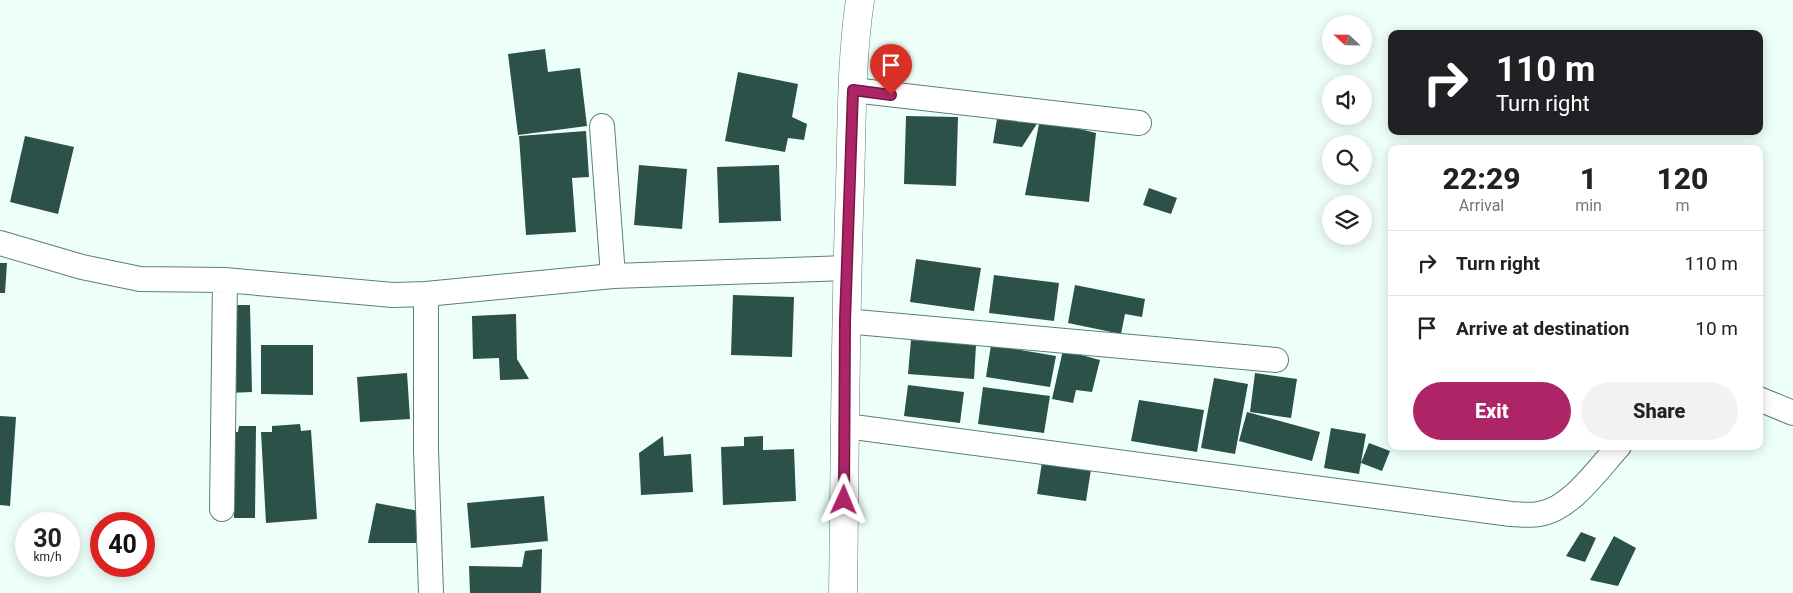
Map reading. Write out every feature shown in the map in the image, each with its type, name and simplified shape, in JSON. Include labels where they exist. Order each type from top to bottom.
[{"type":"street","points":[[843,593],[846,426],[845,321],[853,90],[856,26],[860,0]]},
{"type":"street","points":[[853,90],[1139,123]]},
{"type":"street","points":[[602,126],[613,276]]},
{"type":"street","points":[[0,243],[82,266],[140,279],[225,280],[393,294],[426,294],[613,276],[847,268]]},
{"type":"street","points":[[222,509],[225,280]]},
{"type":"street","points":[[426,294],[426,450],[431,593]]},
{"type":"street","points":[[845,321],[1276,360]]},
{"type":"street","points":[[1763,401],[1793,413]]},
{"type":"street","points":[[846,426],[1511,514],[1539,514],[1556,509],[1572,498],[1615,450]]},
{"type":"building","points":[[545,49],[548,72],[580,68],[587,126],[518,135],[508,54]]},
{"type":"building","points":[[738,72],[798,84],[792,117],[807,124],[804,140],[788,138],[785,152],[725,141]]},
{"type":"building","points":[[998,113],[1040,119],[1022,147],[993,143]]},
{"type":"building","points":[[906,116],[958,117],[956,186],[904,184]]},
{"type":"building","points":[[1040,119],[1096,133],[1089,202],[1025,195]]},
{"type":"building","points":[[586,131],[589,177],[572,178],[576,232],[526,235],[519,136]]},
{"type":"building","points":[[25,136],[74,147],[58,214],[10,202]]},
{"type":"building","points":[[639,165],[687,169],[682,229],[634,225]]},
{"type":"building","points":[[779,165],[781,221],[719,223],[717,167]]},
{"type":"building","points":[[1149,188],[1177,198],[1171,214],[1143,205]]},
{"type":"building","points":[[916,259],[981,268],[974,311],[910,302]]},
{"type":"building","points":[[0,263],[7,263],[5,293],[0,293]]},
{"type":"building","points":[[994,275],[1059,283],[1054,321],[989,313]]},
{"type":"building","points":[[1075,285],[1145,299],[1142,317],[1125,314],[1121,334],[1068,323]]},
{"type":"building","points":[[733,295],[794,297],[792,357],[731,355]]},
{"type":"building","points":[[227,305],[250,305],[252,392],[228,393]]},
{"type":"building","points":[[516,314],[517,359],[529,379],[500,380],[499,358],[473,359],[472,316]]},
{"type":"building","points":[[911,340],[976,345],[974,379],[908,374]]},
{"type":"building","points":[[261,345],[313,345],[313,395],[261,394]]},
{"type":"building","points":[[991,345],[1056,356],[1050,387],[986,377]]},
{"type":"building","points":[[1063,350],[1100,360],[1092,392],[1076,390],[1073,403],[1052,399]]},
{"type":"building","points":[[407,373],[410,419],[360,422],[357,377]]},
{"type":"building","points":[[1255,373],[1297,379],[1291,418],[1250,412]]},
{"type":"building","points":[[1214,378],[1248,384],[1235,454],[1201,448]]},
{"type":"building","points":[[908,385],[964,392],[960,423],[904,416]]},
{"type":"building","points":[[983,387],[1050,396],[1044,433],[978,424]]},
{"type":"building","points":[[1139,400],[1204,410],[1197,452],[1131,441]]},
{"type":"building","points":[[1247,412],[1320,432],[1312,461],[1239,441]]},
{"type":"building","points":[[0,416],[16,417],[10,506],[0,505]]},
{"type":"building","points":[[300,424],[301,431],[311,430],[317,519],[266,523],[261,432],[272,432],[272,426]]},
{"type":"building","points":[[239,426],[256,426],[255,518],[234,518],[235,468],[229,465],[230,432],[238,432]]},
{"type":"building","points":[[1331,428],[1366,434],[1359,474],[1324,468]]},
{"type":"building","points":[[663,436],[664,456],[691,454],[693,492],[641,495],[639,453]]},
{"type":"building","points":[[763,436],[763,450],[794,449],[796,501],[723,505],[721,447],[744,446],[744,437]]},
{"type":"building","points":[[1369,443],[1390,451],[1382,471],[1361,463]]},
{"type":"building","points":[[1043,456],[1092,463],[1086,501],[1037,494]]},
{"type":"building","points":[[544,496],[548,541],[471,548],[467,503]]},
{"type":"building","points":[[376,503],[419,511],[416,543],[368,543]]},
{"type":"building","points":[[1581,532],[1596,538],[1585,562],[1566,556]]},
{"type":"building","points":[[1614,536],[1636,548],[1618,586],[1590,580]]},
{"type":"building","points":[[542,549],[541,593],[470,593],[469,566],[522,567],[525,551]]},
{"type":"route","points":[[844,500],[846,426],[845,321],[853,90],[891,95]]}]
